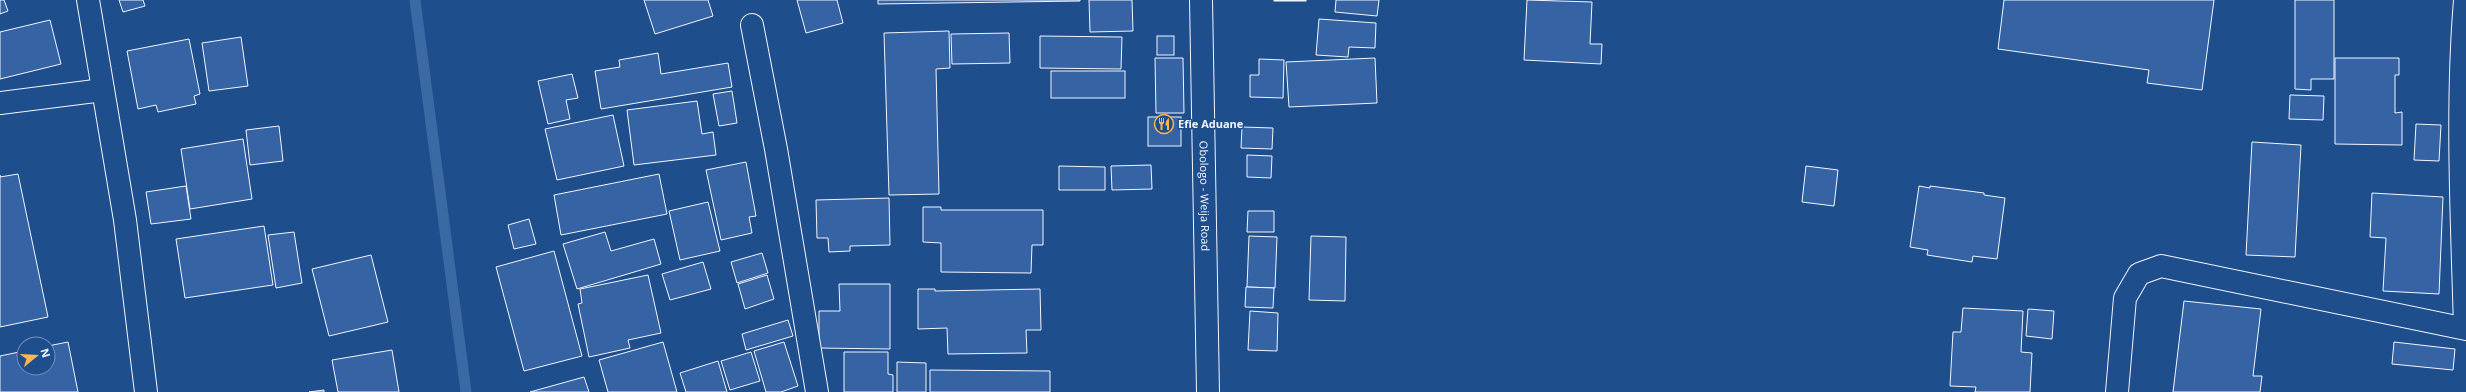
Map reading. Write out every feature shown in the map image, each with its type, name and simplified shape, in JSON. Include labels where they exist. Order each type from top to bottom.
[{"type":"street","points":[[88,0],[125,220],[146,392]]},
{"type":"street","name":"Obologo - Weija Road","points":[[1201,0],[1208,392]]},
{"type":"street","points":[[2117,392],[2125,298],[2139,274],[2161,266],[2465,328],[2460,142],[2460,64],[2465,0]]},
{"type":"street","points":[[752,25],[776,149],[816,392]]},
{"type":"street","points":[[0,103],[103,90]]},
{"type":"building","points":[[0,0],[4,0],[8,11],[0,14]]},
{"type":"building","points":[[119,0],[143,0],[145,6],[123,12]]},
{"type":"building","points":[[644,0],[708,0],[713,16],[655,34]]},
{"type":"building","points":[[797,0],[837,0],[843,23],[806,33]]},
{"type":"building","points":[[878,0],[1080,0],[1080,1],[878,4]]},
{"type":"building","points":[[1089,0],[1132,0],[1133,31],[1090,32]]},
{"type":"building","points":[[1306,0],[1306,1],[1274,1]]},
{"type":"building","points":[[1336,0],[1379,0],[1377,16],[1335,12]]},
{"type":"building","points":[[1527,0],[1592,2],[1590,44],[1602,44],[1601,64],[1524,60]]},
{"type":"building","points":[[2004,0],[2214,0],[2202,90],[2147,83],[2149,70],[1998,49]]},
{"type":"building","points":[[2295,0],[2334,0],[2334,79],[2311,79],[2311,90],[2295,89]]},
{"type":"building","points":[[1319,19],[1376,23],[1375,48],[1349,47],[1348,57],[1316,55]]},
{"type":"building","points":[[50,20],[61,64],[0,79],[0,32]]},
{"type":"building","points":[[949,31],[950,68],[936,69],[939,194],[889,195],[884,33]]},
{"type":"building","points":[[1009,33],[1010,63],[952,64],[951,34]]},
{"type":"building","points":[[1040,36],[1122,37],[1121,69],[1040,68]]},
{"type":"building","points":[[1157,36],[1174,36],[1174,55],[1157,55]]},
{"type":"building","points":[[241,37],[248,86],[209,91],[202,43]]},
{"type":"building","points":[[189,39],[200,94],[194,96],[196,104],[158,112],[156,105],[138,109],[127,51]]},
{"type":"building","points":[[658,53],[661,74],[728,63],[732,87],[601,109],[595,71],[620,67],[619,60]]},
{"type":"building","points":[[1155,58],[1183,58],[1184,113],[1156,113]]},
{"type":"building","points":[[1375,58],[1377,103],[1289,107],[1286,62]]},
{"type":"building","points":[[2335,58],[2399,58],[2399,75],[2395,75],[2395,113],[2402,112],[2402,145],[2335,144]]},
{"type":"building","points":[[1259,59],[1284,60],[1283,98],[1250,97],[1250,75],[1259,75]]},
{"type":"building","points":[[1051,71],[1125,71],[1125,98],[1051,98]]},
{"type":"building","points":[[572,74],[578,98],[566,100],[570,119],[548,124],[538,81]]},
{"type":"building","points":[[732,91],[737,123],[719,126],[713,94]]},
{"type":"building","points":[[2290,95],[2324,96],[2323,120],[2289,119]]},
{"type":"building","points":[[697,101],[702,134],[713,132],[716,155],[634,165],[627,110]]},
{"type":"building","points":[[613,115],[624,166],[557,180],[545,129]]},
{"type":"building","points":[[1148,117],[1181,117],[1181,146],[1148,146]]},
{"type":"building","points":[[2416,124],[2441,125],[2439,161],[2414,160]]},
{"type":"building","points":[[279,126],[283,161],[250,165],[246,130]]},
{"type":"building","points":[[1242,127],[1273,128],[1272,149],[1241,148]]},
{"type":"building","points":[[243,139],[252,199],[190,209],[181,149]]},
{"type":"building","points":[[2252,142],[2301,145],[2295,257],[2246,255]]},
{"type":"building","points":[[1247,155],[1272,156],[1271,178],[1247,177]]},
{"type":"building","points":[[746,162],[756,216],[749,217],[752,233],[721,240],[706,170]]},
{"type":"building","points":[[1151,165],[1152,189],[1112,190],[1111,166]]},
{"type":"building","points":[[1059,166],[1105,167],[1105,190],[1059,190]]},
{"type":"building","points":[[1806,166],[1838,170],[1834,206],[1802,202]]},
{"type":"building","points":[[18,174],[48,317],[0,327],[0,177]]},
{"type":"building","points":[[659,174],[667,214],[561,235],[554,195]]},
{"type":"building","points":[[186,186],[191,219],[151,224],[146,192]]},
{"type":"building","points":[[1919,186],[1984,193],[1984,195],[2005,198],[1997,259],[1973,256],[1972,262],[1927,255],[1928,250],[1910,247]]},
{"type":"building","points":[[2372,193],[2443,197],[2439,294],[2383,291],[2386,238],[2370,237]]},
{"type":"building","points":[[889,198],[890,245],[850,246],[850,251],[829,252],[828,238],[817,238],[816,200]]},
{"type":"building","points":[[708,202],[720,251],[680,260],[669,211]]},
{"type":"building","points":[[923,207],[941,207],[941,210],[1043,210],[1043,245],[1032,245],[1031,273],[941,272],[941,243],[923,242]]},
{"type":"building","points":[[1248,211],[1274,211],[1274,232],[1247,232]]},
{"type":"building","points":[[529,219],[536,244],[514,249],[508,225]]},
{"type":"building","points":[[264,226],[273,285],[185,298],[176,239]]},
{"type":"building","points":[[294,232],[302,283],[276,288],[268,235]]},
{"type":"building","points":[[605,232],[611,251],[654,239],[661,264],[577,289],[563,244]]},
{"type":"building","points":[[1249,236],[1277,237],[1275,288],[1247,287]]},
{"type":"building","points":[[1311,236],[1346,237],[1345,301],[1309,300]]},
{"type":"building","points":[[554,251],[582,356],[524,371],[496,267]]},
{"type":"building","points":[[762,253],[768,273],[737,283],[731,262]]},
{"type":"building","points":[[371,255],[388,322],[329,336],[312,269]]},
{"type":"building","points":[[703,262],[711,289],[670,300],[662,274]]},
{"type":"building","points":[[648,275],[661,333],[628,340],[630,348],[589,357],[578,304],[582,303],[580,289]]},
{"type":"building","points":[[767,275],[774,299],[745,309],[738,284]]},
{"type":"building","points":[[839,284],[890,284],[890,349],[819,348],[819,311],[840,311]]},
{"type":"building","points":[[1246,287],[1274,288],[1273,308],[1245,307]]},
{"type":"building","points":[[918,289],[935,289],[935,291],[1040,289],[1041,330],[1026,330],[1027,353],[948,354],[947,328],[918,329]]},
{"type":"building","points":[[2184,301],[2261,309],[2253,376],[2262,376],[2260,392],[2173,392]]},
{"type":"building","points":[[1963,308],[2023,311],[2021,352],[2032,353],[2030,392],[1975,392],[1976,387],[1950,386],[1953,332],[1961,332]]},
{"type":"building","points":[[2028,309],[2054,311],[2052,339],[2026,336]]},
{"type":"building","points":[[1250,311],[1278,313],[1277,351],[1248,350]]},
{"type":"building","points":[[788,320],[793,336],[746,350],[742,334]]},
{"type":"building","points":[[68,342],[78,392],[0,392],[0,356],[16,353],[16,376],[56,376],[56,344]]},
{"type":"building","points":[[663,342],[677,392],[608,392],[599,360]]},
{"type":"building","points":[[784,342],[798,386],[781,392],[766,392],[754,351]]},
{"type":"building","points":[[2394,342],[2455,349],[2453,370],[2392,364]]},
{"type":"building","points":[[392,350],[399,392],[338,392],[332,360]]},
{"type":"building","points":[[751,352],[760,381],[730,390],[721,361]]},
{"type":"building","points":[[844,352],[888,352],[888,374],[893,375],[893,392],[844,392]]},
{"type":"building","points":[[718,361],[727,392],[686,392],[680,373]]},
{"type":"building","points":[[897,362],[926,363],[926,392],[897,392]]},
{"type":"building","points":[[930,370],[1050,371],[1050,392],[930,392]]},
{"type":"building","points":[[584,377],[589,392],[530,392]]},
{"type":"building","points":[[324,390],[324,392],[309,392]]},
{"type":"waterway","points":[[415,0],[466,392]]},
{"type":"place","name":"Efie Aduane","points":[[1164,124]]}]
